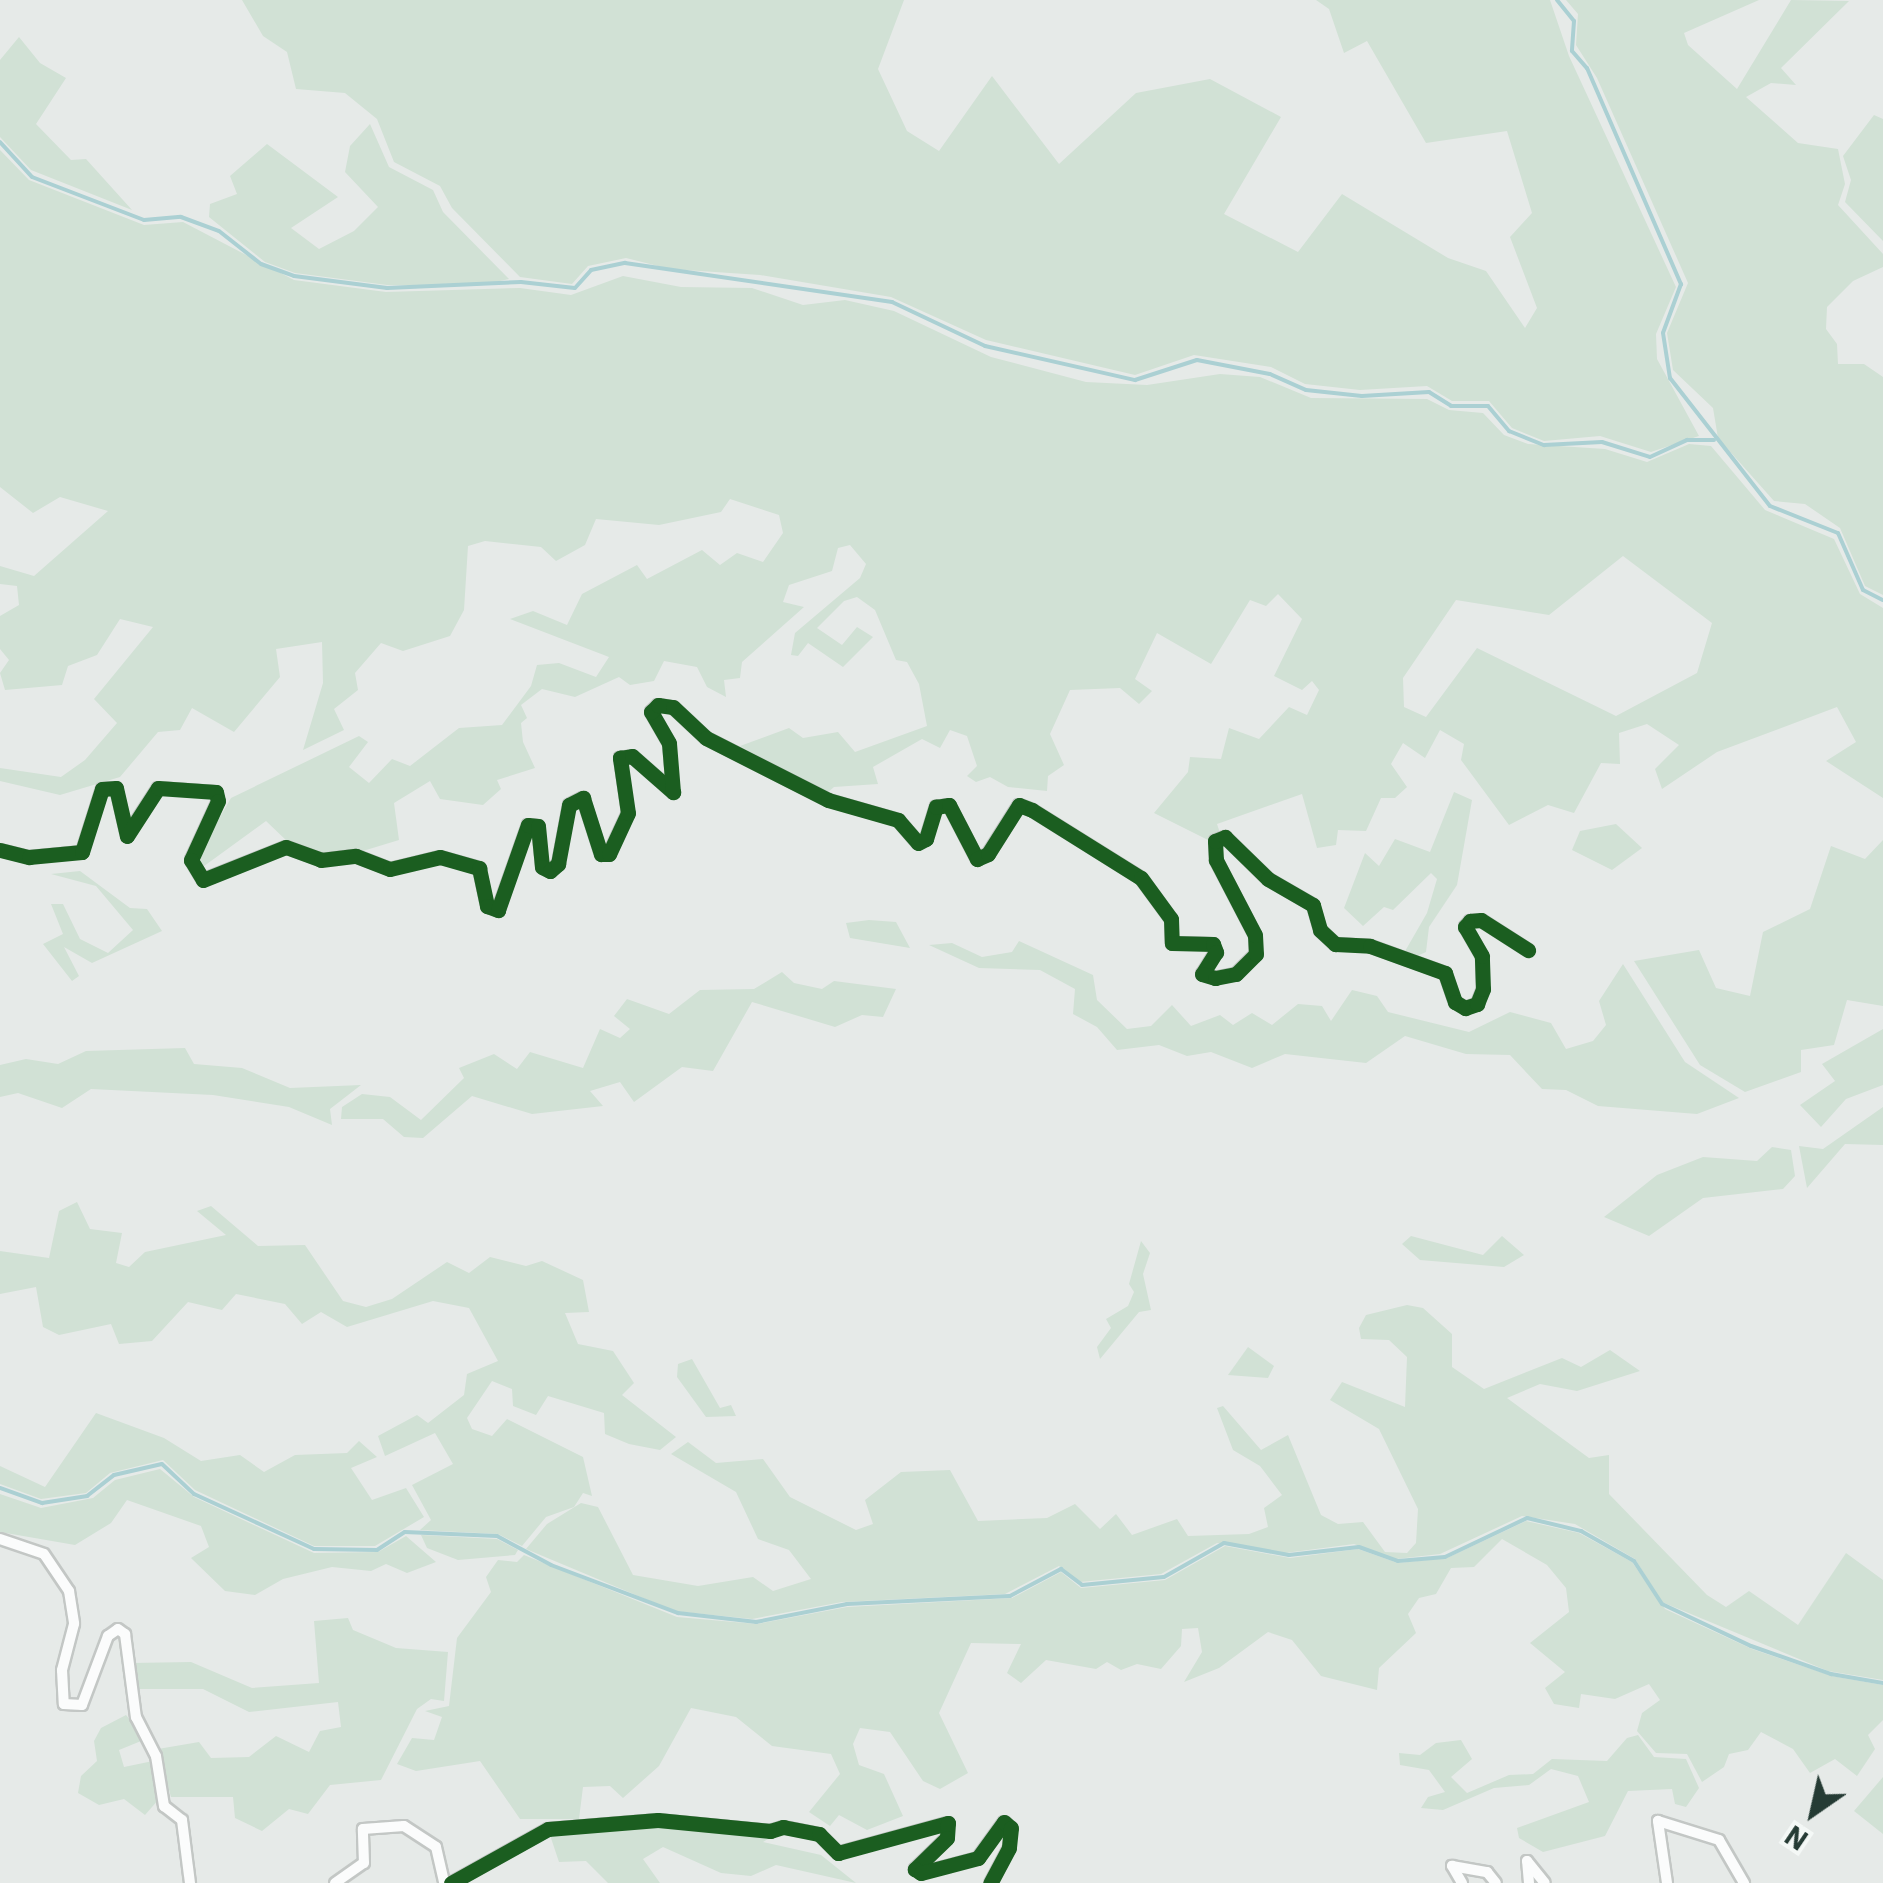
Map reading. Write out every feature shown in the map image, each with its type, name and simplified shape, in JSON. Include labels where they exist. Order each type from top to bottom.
[{"type":"street","points":[[0,850],[29,857],[82,852],[102,788],[116,788],[126,836],[158,788],[216,792],[218,801],[190,860],[203,880],[286,847],[320,860],[356,856],[390,869],[440,858],[478,868],[487,906],[498,910],[528,825],[538,826],[542,866],[550,871],[558,864],[569,804],[583,798],[601,854],[609,854],[628,814],[620,758],[632,756],[673,792],[669,743],[651,712],[658,705],[672,707],[706,738],[828,800],[898,820],[918,843],[926,839],[936,807],[950,805],[978,859],[988,854],[1019,805],[1032,810],[1141,878],[1171,918],[1172,943],[1213,944],[1216,952],[1202,974],[1215,978],[1236,974],[1256,954],[1255,936],[1216,860],[1215,842],[1225,837],[1268,880],[1313,905],[1320,930],[1335,944],[1370,946],[1445,973],[1455,1002],[1466,1008],[1477,1004],[1483,989],[1482,956],[1465,928],[1470,920],[1481,920],[1528,950]]},
{"type":"street","points":[[0,1538],[44,1554],[69,1591],[74,1624],[62,1670],[64,1704],[82,1705],[108,1636],[118,1629],[125,1634],[136,1717],[156,1756],[164,1806],[182,1820],[190,1883]]},
{"type":"street","points":[[451,1883],[548,1829],[658,1820],[770,1831],[783,1826],[819,1834],[838,1853],[948,1822],[947,1838],[915,1869],[920,1873],[978,1858],[1004,1822],[1010,1828],[1008,1848],[990,1883]]},
{"type":"street","points":[[1667,1883],[1658,1821],[1719,1840],[1744,1883]]},
{"type":"street","points":[[335,1883],[364,1863],[363,1829],[404,1826],[436,1846],[444,1883]]},
{"type":"street","points":[[1529,1883],[1526,1862],[1546,1883]]},
{"type":"street","points":[[1462,1883],[1452,1866],[1487,1872],[1496,1883]]},
{"type":"green space","points":[[242,0],[904,0],[878,69],[907,131],[939,151],[992,76],[1059,164],[1136,93],[1210,79],[1281,117],[1224,214],[1298,252],[1342,194],[1448,258],[1486,271],[1525,328],[1537,308],[1510,237],[1532,213],[1507,131],[1426,143],[1367,41],[1344,53],[1329,9],[1316,0],[1550,0],[1569,56],[1676,287],[1656,334],[1657,359],[1699,436],[1651,452],[1600,436],[1544,441],[1512,428],[1489,401],[1452,401],[1427,386],[1360,390],[1305,384],[1271,367],[1194,355],[1135,375],[986,340],[891,297],[760,275],[670,269],[626,258],[588,266],[572,284],[520,277],[452,208],[440,186],[394,162],[377,119],[345,93],[296,89],[287,52],[263,36]]},
{"type":"green space","points":[[1566,0],[1759,0],[1684,33],[1688,45],[1737,89],[1791,0],[1849,1],[1781,68],[1796,85],[1771,83],[1746,97],[1798,143],[1838,149],[1845,184],[1838,205],[1883,254],[1883,267],[1853,281],[1827,307],[1826,329],[1837,344],[1838,364],[1864,364],[1883,377],[1883,595],[1865,586],[1840,528],[1805,504],[1774,501],[1718,438],[1713,408],[1673,370],[1667,333],[1688,283],[1597,78],[1576,45],[1578,14]]},
{"type":"green space","points":[[19,37],[40,63],[66,78],[36,124],[71,160],[86,159],[132,210],[31,170],[0,137],[0,60]]},
{"type":"green space","points":[[1874,115],[1883,119],[1883,241],[1845,202],[1851,180],[1843,156]]},
{"type":"green space","points":[[370,124],[389,167],[433,190],[443,212],[509,279],[477,286],[387,285],[295,273],[265,262],[209,217],[210,204],[237,194],[230,176],[267,144],[338,197],[291,228],[319,249],[354,231],[378,207],[345,172],[350,146]]},
{"type":"green space","points":[[0,150],[29,180],[144,225],[183,222],[294,280],[386,292],[520,288],[571,295],[623,276],[681,287],[752,288],[803,305],[845,300],[894,311],[991,357],[1086,382],[1147,385],[1220,374],[1260,377],[1311,398],[1427,399],[1449,410],[1483,413],[1504,435],[1528,444],[1605,449],[1647,462],[1689,444],[1711,446],[1765,510],[1834,539],[1860,594],[1883,608],[1883,798],[1826,761],[1856,742],[1837,707],[1717,752],[1662,789],[1655,769],[1679,745],[1647,724],[1619,733],[1620,764],[1601,763],[1574,813],[1548,805],[1509,825],[1461,760],[1464,744],[1440,730],[1425,758],[1403,743],[1391,764],[1407,787],[1395,798],[1381,798],[1366,831],[1338,830],[1336,845],[1317,848],[1302,794],[1217,824],[1220,833],[1210,841],[1154,813],[1188,772],[1190,757],[1221,759],[1229,728],[1259,739],[1289,707],[1307,715],[1319,690],[1312,681],[1302,690],[1274,676],[1302,619],[1278,594],[1266,606],[1250,600],[1211,664],[1157,633],[1135,679],[1152,691],[1139,704],[1120,688],[1070,690],[1050,734],[1064,765],[1048,776],[1047,791],[1008,787],[990,777],[976,782],[967,776],[977,766],[967,736],[950,730],[940,748],[922,739],[873,767],[878,784],[834,787],[826,794],[740,746],[789,728],[803,738],[838,732],[855,752],[927,726],[919,684],[907,662],[896,660],[875,610],[857,597],[844,601],[817,628],[842,645],[857,627],[873,637],[843,667],[808,643],[798,656],[791,655],[795,633],[860,578],[866,564],[850,545],[838,548],[832,571],[789,585],[783,602],[804,607],[742,662],[740,678],[724,680],[726,697],[707,687],[697,667],[664,661],[654,681],[630,685],[619,677],[575,697],[542,689],[521,705],[527,718],[521,723],[523,742],[535,768],[497,780],[501,789],[483,805],[440,799],[430,781],[394,803],[399,840],[353,854],[316,854],[289,843],[266,821],[200,869],[202,848],[231,798],[359,736],[368,742],[349,767],[369,783],[392,759],[410,766],[459,728],[502,725],[531,686],[537,665],[559,663],[596,677],[609,657],[510,619],[533,611],[567,625],[582,594],[637,565],[647,579],[702,550],[720,565],[737,553],[763,562],[783,533],[779,515],[730,499],[721,512],[659,525],[596,519],[585,545],[556,561],[541,547],[485,541],[468,546],[464,610],[450,636],[403,651],[381,643],[355,673],[358,690],[334,709],[344,730],[303,750],[323,683],[322,642],[276,649],[280,677],[234,732],[192,708],[180,730],[158,732],[120,777],[60,795],[0,781],[0,768],[61,777],[85,760],[117,723],[94,699],[153,627],[120,619],[97,655],[68,666],[62,685],[5,690],[0,673],[9,660],[0,649],[0,616],[19,605],[17,586],[0,584],[0,566],[34,576],[108,511],[60,497],[33,513],[0,487]],"holes":[[[1623,556],[1712,623],[1697,673],[1616,716],[1477,648],[1426,717],[1404,707],[1403,678],[1456,600],[1549,615]]]},
{"type":"green space","points":[[1454,792],[1472,800],[1457,885],[1429,927],[1426,952],[1415,957],[1404,953],[1427,913],[1437,879],[1431,873],[1393,910],[1384,907],[1363,926],[1344,908],[1365,853],[1379,866],[1395,839],[1430,852]]},
{"type":"green space","points":[[1616,824],[1642,848],[1612,870],[1572,850],[1580,831]]},
{"type":"green space","points":[[1883,840],[1883,1006],[1847,1000],[1834,1045],[1801,1050],[1801,1072],[1745,1092],[1700,1065],[1634,961],[1699,950],[1716,988],[1750,996],[1763,932],[1810,909],[1831,846],[1865,859]]},
{"type":"green space","points":[[80,871],[130,908],[147,909],[162,931],[92,963],[64,947],[79,976],[72,981],[43,944],[63,934],[51,904],[63,904],[80,939],[108,953],[133,930],[96,886],[51,874]]},
{"type":"green space","points":[[896,922],[910,948],[850,938],[846,923]]},
{"type":"green space","points":[[1019,941],[1093,975],[1097,1000],[1127,1029],[1151,1026],[1172,1005],[1191,1026],[1220,1015],[1233,1025],[1252,1013],[1272,1025],[1298,1004],[1322,1006],[1331,1021],[1352,990],[1377,996],[1388,1012],[1469,1032],[1510,1012],[1551,1023],[1566,1049],[1593,1041],[1606,1025],[1599,1001],[1623,964],[1685,1062],[1739,1098],[1697,1114],[1598,1106],[1566,1090],[1542,1089],[1510,1055],[1466,1054],[1405,1036],[1366,1063],[1285,1054],[1252,1068],[1211,1052],[1187,1056],[1159,1045],[1117,1050],[1097,1027],[1073,1014],[1075,989],[1040,970],[979,968],[929,945],[952,943],[982,957],[1012,952]]},
{"type":"green space","points":[[782,972],[794,983],[822,989],[834,981],[896,989],[883,1017],[862,1015],[835,1027],[752,1002],[713,1071],[682,1067],[634,1102],[620,1082],[590,1091],[603,1106],[532,1114],[472,1096],[423,1138],[404,1137],[383,1119],[341,1119],[342,1107],[362,1094],[390,1097],[421,1120],[464,1078],[459,1068],[494,1054],[517,1069],[530,1052],[583,1068],[600,1029],[620,1038],[630,1029],[614,1016],[627,999],[669,1014],[700,990],[754,989]]},
{"type":"green space","points":[[1883,1029],[1883,1085],[1846,1099],[1821,1127],[1800,1105],[1835,1081],[1822,1064]]},
{"type":"green space","points":[[185,1048],[194,1064],[242,1068],[290,1088],[361,1085],[330,1109],[332,1125],[289,1107],[213,1095],[91,1089],[62,1108],[18,1093],[0,1097],[0,1065],[26,1059],[58,1064],[86,1051]]},
{"type":"green space","points":[[1883,1107],[1883,1145],[1845,1144],[1807,1188],[1799,1146],[1823,1149]]},
{"type":"green space","points":[[1772,1147],[1791,1150],[1795,1176],[1783,1189],[1703,1198],[1649,1236],[1604,1217],[1657,1175],[1703,1157],[1757,1161]]},
{"type":"green space","points":[[77,1202],[90,1229],[122,1233],[116,1263],[129,1267],[145,1252],[226,1235],[197,1211],[211,1206],[258,1246],[305,1245],[343,1301],[366,1307],[392,1299],[447,1262],[469,1273],[490,1257],[526,1266],[542,1261],[583,1280],[589,1312],[565,1313],[578,1344],[613,1351],[634,1383],[622,1395],[676,1437],[660,1450],[629,1444],[605,1434],[604,1413],[548,1396],[536,1415],[513,1406],[512,1389],[492,1381],[467,1418],[472,1429],[492,1436],[507,1419],[583,1457],[592,1496],[583,1493],[574,1507],[546,1517],[522,1546],[498,1534],[420,1530],[431,1520],[412,1485],[453,1464],[435,1433],[385,1456],[378,1436],[417,1415],[428,1423],[464,1395],[467,1374],[498,1361],[469,1308],[433,1301],[347,1327],[321,1312],[302,1324],[285,1304],[236,1294],[222,1310],[188,1302],[152,1341],[119,1344],[111,1324],[59,1335],[43,1327],[36,1287],[0,1294],[0,1251],[49,1258],[59,1211]]},
{"type":"green space","points":[[1411,1236],[1483,1255],[1502,1236],[1524,1255],[1504,1267],[1420,1260],[1402,1244]]},
{"type":"green space","points":[[1141,1241],[1150,1253],[1143,1274],[1151,1310],[1139,1312],[1100,1359],[1097,1347],[1111,1328],[1106,1319],[1128,1306],[1134,1292],[1129,1284]]},
{"type":"green space","points":[[1407,1305],[1423,1308],[1452,1334],[1452,1367],[1484,1389],[1562,1358],[1581,1367],[1610,1350],[1640,1371],[1577,1391],[1540,1384],[1507,1398],[1589,1458],[1609,1455],[1609,1494],[1707,1595],[1726,1607],[1749,1591],[1798,1625],[1846,1553],[1883,1580],[1883,1680],[1828,1671],[1662,1602],[1635,1559],[1575,1524],[1522,1516],[1440,1554],[1396,1559],[1354,1544],[1285,1553],[1217,1543],[1161,1574],[1080,1582],[1059,1566],[1005,1594],[842,1602],[752,1619],[674,1611],[526,1549],[547,1524],[581,1503],[598,1507],[633,1575],[698,1586],[753,1577],[773,1591],[811,1579],[789,1550],[758,1539],[736,1492],[671,1454],[688,1442],[716,1463],[763,1459],[790,1497],[856,1530],[873,1524],[865,1500],[901,1472],[950,1470],[978,1521],[1047,1518],[1075,1504],[1100,1529],[1116,1514],[1132,1535],[1177,1519],[1188,1536],[1249,1534],[1268,1527],[1264,1508],[1282,1495],[1260,1466],[1233,1450],[1217,1408],[1223,1406],[1261,1450],[1288,1435],[1321,1515],[1338,1524],[1363,1522],[1385,1552],[1407,1553],[1416,1543],[1418,1509],[1379,1429],[1330,1400],[1342,1382],[1405,1407],[1407,1357],[1389,1340],[1361,1339],[1359,1328],[1366,1315]]},
{"type":"green space","points":[[1248,1347],[1274,1366],[1268,1378],[1228,1375]]},
{"type":"green space","points":[[692,1359],[720,1408],[731,1405],[736,1416],[706,1417],[677,1377],[678,1364]]},
{"type":"green space","points":[[96,1413],[164,1438],[201,1461],[240,1455],[264,1472],[295,1455],[347,1453],[359,1441],[377,1457],[351,1468],[372,1500],[406,1488],[424,1517],[375,1546],[314,1546],[195,1490],[163,1460],[110,1473],[86,1493],[41,1499],[0,1484],[0,1466],[45,1487]]},
{"type":"green space","points":[[160,1469],[194,1497],[314,1553],[378,1552],[406,1536],[436,1562],[407,1573],[386,1564],[371,1571],[332,1567],[283,1579],[255,1595],[225,1591],[191,1558],[209,1547],[201,1526],[127,1500],[111,1523],[75,1545],[0,1532],[0,1494],[41,1508],[93,1498],[115,1480]]},
{"type":"green space","points":[[1526,1521],[1579,1533],[1632,1562],[1665,1609],[1752,1649],[1832,1676],[1883,1685],[1883,1720],[1868,1735],[1875,1749],[1857,1776],[1835,1759],[1810,1773],[1793,1749],[1761,1732],[1748,1750],[1729,1754],[1724,1767],[1702,1782],[1687,1754],[1656,1753],[1637,1731],[1642,1713],[1660,1700],[1649,1684],[1615,1699],[1581,1694],[1579,1708],[1554,1704],[1545,1688],[1565,1672],[1530,1643],[1569,1612],[1566,1588],[1547,1565],[1502,1539],[1474,1567],[1451,1568],[1436,1594],[1419,1598],[1408,1614],[1416,1633],[1379,1668],[1377,1690],[1321,1676],[1292,1640],[1268,1632],[1219,1668],[1184,1682],[1202,1652],[1198,1628],[1182,1629],[1181,1646],[1161,1669],[1137,1664],[1121,1670],[1107,1662],[1096,1669],[1046,1660],[1021,1683],[1007,1673],[1021,1644],[971,1643],[939,1713],[968,1773],[940,1789],[923,1781],[890,1732],[860,1728],[853,1744],[859,1765],[884,1774],[903,1816],[867,1830],[839,1815],[830,1826],[809,1812],[840,1774],[831,1754],[772,1746],[736,1717],[691,1708],[659,1766],[623,1798],[610,1786],[583,1787],[579,1819],[520,1819],[480,1761],[416,1771],[397,1764],[412,1738],[434,1740],[442,1717],[425,1711],[449,1706],[457,1638],[491,1592],[486,1577],[498,1560],[517,1562],[524,1555],[677,1617],[757,1624],[847,1607],[1012,1598],[1061,1572],[1081,1588],[1165,1580],[1225,1546],[1290,1558],[1358,1549],[1398,1563],[1447,1558]]},
{"type":"green space","points":[[421,1535],[497,1539],[518,1550],[515,1555],[458,1560],[427,1548]]},
{"type":"green space","points":[[348,1618],[353,1630],[396,1648],[448,1652],[444,1701],[431,1699],[417,1709],[381,1780],[330,1785],[308,1814],[289,1809],[262,1831],[235,1818],[233,1797],[171,1797],[158,1749],[199,1742],[211,1758],[249,1757],[276,1736],[309,1752],[320,1731],[341,1727],[338,1702],[249,1712],[203,1689],[134,1689],[131,1663],[191,1662],[252,1688],[319,1683],[314,1621]]},
{"type":"green space","points":[[126,1715],[146,1739],[119,1750],[124,1767],[153,1761],[159,1799],[145,1815],[124,1799],[99,1805],[78,1793],[81,1776],[97,1761],[94,1741],[101,1728]]},
{"type":"green space","points":[[1638,1735],[1654,1757],[1686,1759],[1699,1788],[1686,1807],[1675,1804],[1672,1789],[1628,1791],[1605,1836],[1543,1852],[1519,1838],[1517,1828],[1589,1802],[1578,1776],[1551,1769],[1529,1785],[1494,1788],[1443,1810],[1421,1808],[1428,1797],[1445,1792],[1429,1770],[1400,1765],[1399,1753],[1420,1755],[1436,1743],[1461,1740],[1472,1759],[1451,1777],[1467,1793],[1509,1775],[1533,1774],[1552,1759],[1607,1761],[1627,1738]]},
{"type":"green space","points":[[1883,1777],[1883,1834],[1854,1811]]},
{"type":"green space","points":[[658,1825],[773,1836],[763,1842],[821,1855],[856,1883],[776,1865],[751,1876],[721,1873],[663,1847],[643,1859],[660,1883],[608,1883],[586,1861],[559,1862],[549,1832]]},
{"type":"waterway","points":[[1557,0],[1574,21],[1572,51],[1587,68],[1681,284],[1663,333],[1670,378],[1770,506],[1838,533],[1863,590],[1883,600]]},
{"type":"waterway","points":[[0,142],[32,177],[144,220],[181,217],[219,231],[261,264],[294,276],[387,288],[521,282],[575,288],[591,270],[625,263],[892,302],[985,346],[1135,380],[1197,360],[1270,374],[1306,390],[1362,396],[1429,392],[1451,406],[1488,406],[1509,431],[1544,445],[1602,442],[1650,457],[1687,440],[1714,440]]},
{"type":"waterway","points":[[0,1488],[42,1503],[87,1496],[114,1475],[162,1464],[194,1494],[314,1549],[377,1550],[405,1532],[497,1536],[551,1565],[678,1613],[756,1622],[847,1604],[1010,1596],[1061,1569],[1082,1585],[1164,1577],[1224,1543],[1289,1555],[1359,1547],[1398,1561],[1445,1557],[1527,1518],[1581,1531],[1634,1561],[1662,1604],[1751,1646],[1831,1674],[1883,1683]]},
{"type":"cycle path","points":[[0,850],[29,857],[82,852],[102,789],[116,788],[127,836],[158,788],[216,792],[218,801],[191,860],[203,880],[286,847],[321,860],[356,856],[390,869],[440,857],[479,868],[487,906],[498,910],[528,825],[538,826],[542,867],[550,871],[558,864],[569,805],[583,798],[601,854],[609,854],[628,813],[620,758],[632,756],[673,792],[669,743],[651,712],[658,705],[673,707],[706,738],[828,800],[898,820],[918,843],[926,839],[936,807],[949,805],[977,859],[988,854],[1019,805],[1032,810],[1141,878],[1171,919],[1172,943],[1213,944],[1216,952],[1202,974],[1215,978],[1236,974],[1256,954],[1255,935],[1216,860],[1215,841],[1225,837],[1268,879],[1313,905],[1320,930],[1335,944],[1370,946],[1445,973],[1455,1002],[1465,1008],[1477,1004],[1483,989],[1482,956],[1465,927],[1470,921],[1481,920],[1528,950]]},
{"type":"cycle path","points":[[451,1883],[548,1829],[658,1820],[770,1831],[783,1827],[819,1834],[838,1853],[948,1823],[947,1838],[915,1869],[921,1873],[978,1858],[1004,1822],[1011,1828],[1009,1848],[990,1883]]}]
